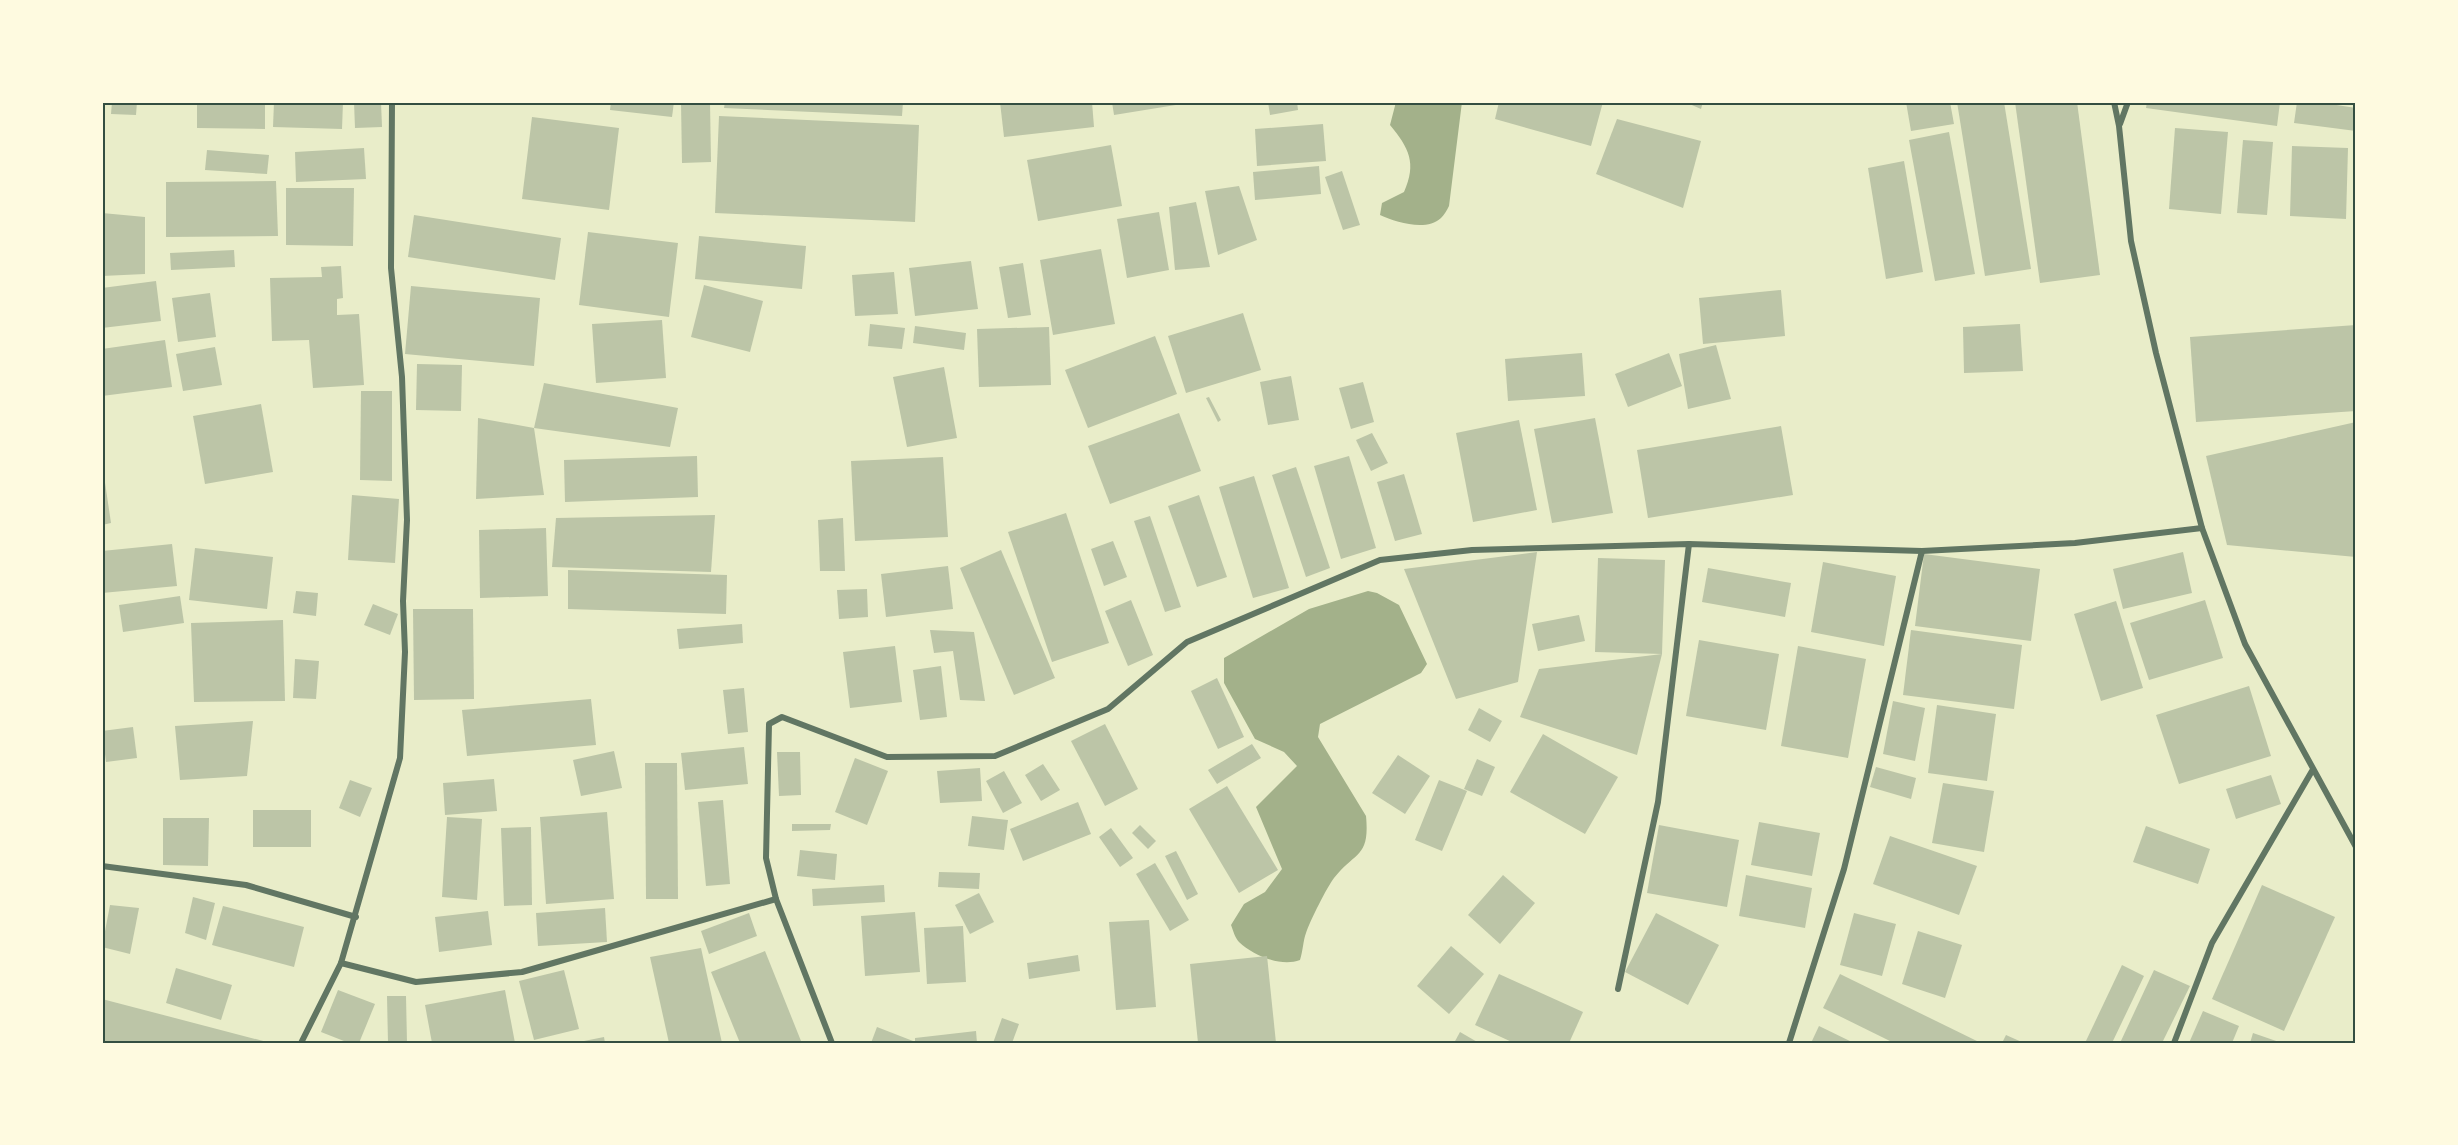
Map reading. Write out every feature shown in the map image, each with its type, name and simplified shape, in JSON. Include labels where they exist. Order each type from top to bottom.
[{"type":"street","points":[[301,1043],[341,963],[400,758],[405,652],[403,601],[407,520],[402,377],[391,268],[392,102]]},
{"type":"street","points":[[2114,102],[2119,126],[2131,241],[2156,353],[2202,528],[2245,645],[2312,771],[2356,847]]},
{"type":"street","points":[[2119,126],[2128,102]]},
{"type":"street","points":[[832,1043],[776,899],[766,858],[769,724],[782,717],[887,757],[995,756],[1108,709],[1187,642],[1380,560],[1472,550],[1689,544],[1922,551],[2075,543],[2202,528]]},
{"type":"street","points":[[1618,989],[1658,802],[1689,544]]},
{"type":"street","points":[[1789,1043],[1844,869],[1922,551]]},
{"type":"street","points":[[2174,1043],[2212,943],[2312,771]]},
{"type":"street","points":[[102,866],[246,885],[356,917]]},
{"type":"street","points":[[341,963],[416,982],[522,972],[776,899]]},
{"type":"shaded area","points":[[1396,102],[1462,102],[1449,206],[1441,218],[1435,222],[1419,225],[1402,223],[1380,215],[1382,203],[1404,192],[1410,173],[1409,156],[1402,141],[1390,125]]},
{"type":"shaded area","points":[[1368,591],[1377,593],[1399,605],[1427,664],[1421,673],[1320,724],[1318,737],[1366,816],[1366,840],[1359,853],[1334,878],[1323,896],[1306,933],[1300,960],[1285,962],[1268,959],[1245,947],[1235,936],[1231,925],[1244,904],[1265,892],[1282,869],[1256,807],[1297,766],[1284,752],[1255,739],[1224,683],[1224,658],[1309,609]]},
{"type":"building","points":[[112,102],[137,102],[136,115],[111,114]]},
{"type":"building","points":[[197,102],[265,102],[265,129],[197,128]]},
{"type":"building","points":[[274,102],[343,102],[342,129],[273,127]]},
{"type":"building","points":[[354,102],[381,102],[382,127],[355,128]]},
{"type":"building","points":[[611,102],[674,102],[672,117],[610,110]]},
{"type":"building","points":[[681,102],[710,102],[711,162],[682,163]]},
{"type":"building","points":[[725,102],[903,102],[902,116],[724,108]]},
{"type":"building","points":[[1000,102],[1092,102],[1094,127],[1004,137]]},
{"type":"building","points":[[1112,102],[1188,102],[1188,103],[1114,115]]},
{"type":"building","points":[[1268,102],[1297,102],[1298,110],[1270,115]]},
{"type":"building","points":[[1499,102],[1603,102],[1591,146],[1495,119]]},
{"type":"building","points":[[1685,102],[1703,102],[1701,109]]},
{"type":"building","points":[[1906,102],[1950,102],[1954,124],[1911,131]]},
{"type":"building","points":[[1957,102],[2004,102],[2031,269],[1985,276]]},
{"type":"building","points":[[2015,102],[2077,102],[2100,275],[2040,283]]},
{"type":"building","points":[[2147,102],[2280,102],[2277,126],[2146,108]]},
{"type":"building","points":[[2297,102],[2317,102],[2356,108],[2356,131],[2294,123]]},
{"type":"building","points":[[719,116],[919,125],[915,222],[715,213]]},
{"type":"building","points":[[532,117],[619,128],[609,210],[522,199]]},
{"type":"building","points":[[1617,119],[1701,141],[1683,208],[1596,174]]},
{"type":"building","points":[[1323,124],[1326,161],[1257,166],[1255,129]]},
{"type":"building","points":[[2175,128],[2228,132],[2221,214],[2169,209]]},
{"type":"building","points":[[1949,132],[1975,274],[1935,281],[1909,140]]},
{"type":"building","points":[[2243,140],[2273,142],[2267,215],[2237,213]]},
{"type":"building","points":[[1111,145],[1122,206],[1038,221],[1027,160]]},
{"type":"building","points":[[2292,146],[2348,148],[2346,219],[2290,216]]},
{"type":"building","points":[[364,148],[366,179],[296,182],[295,152]]},
{"type":"building","points":[[207,150],[269,155],[267,174],[205,170]]},
{"type":"building","points":[[1904,161],[1923,272],[1886,279],[1868,168]]},
{"type":"building","points":[[1319,166],[1321,194],[1255,200],[1253,172]]},
{"type":"building","points":[[1342,171],[1360,225],[1343,230],[1325,177]]},
{"type":"building","points":[[276,181],[278,236],[166,237],[166,182]]},
{"type":"building","points":[[1239,186],[1257,240],[1218,255],[1205,191]]},
{"type":"building","points":[[286,188],[354,188],[353,246],[286,245]]},
{"type":"building","points":[[1196,202],[1210,267],[1175,270],[1169,207]]},
{"type":"building","points":[[1159,212],[1169,270],[1127,278],[1117,219]]},
{"type":"building","points":[[102,213],[145,217],[145,274],[102,276]]},
{"type":"building","points":[[414,215],[561,238],[555,280],[408,257]]},
{"type":"building","points":[[588,232],[678,243],[669,317],[579,305]]},
{"type":"building","points":[[699,236],[806,246],[802,289],[695,279]]},
{"type":"building","points":[[1101,249],[1115,324],[1053,335],[1040,260]]},
{"type":"building","points":[[234,250],[235,267],[171,270],[170,253]]},
{"type":"building","points":[[971,261],[978,309],[915,316],[909,268]]},
{"type":"building","points":[[1023,263],[1031,315],[1008,318],[999,267]]},
{"type":"building","points":[[341,266],[343,298],[337,299],[337,315],[359,314],[364,385],[313,388],[309,340],[272,341],[270,278],[322,277],[321,267]]},
{"type":"building","points":[[894,272],[898,314],[855,316],[852,275]]},
{"type":"building","points":[[156,281],[161,321],[102,328],[102,288]]},
{"type":"building","points":[[704,285],[763,301],[750,352],[691,337]]},
{"type":"building","points":[[411,286],[540,298],[534,366],[405,354]]},
{"type":"building","points":[[1781,290],[1785,336],[1703,344],[1699,298]]},
{"type":"building","points":[[210,293],[216,337],[178,342],[172,298]]},
{"type":"building","points":[[1243,313],[1261,370],[1186,393],[1168,336]]},
{"type":"building","points":[[662,320],[666,378],[596,383],[592,324]]},
{"type":"building","points":[[870,324],[905,328],[902,349],[868,346]]},
{"type":"building","points":[[2020,324],[2023,371],[1964,373],[1963,327]]},
{"type":"building","points":[[2356,325],[2356,411],[2196,422],[2190,337]]},
{"type":"building","points":[[915,326],[966,333],[964,350],[913,343]]},
{"type":"building","points":[[1049,327],[1051,385],[979,387],[977,329]]},
{"type":"building","points":[[1155,336],[1177,394],[1088,428],[1065,370]]},
{"type":"building","points":[[165,340],[172,387],[102,396],[102,349]]},
{"type":"building","points":[[1716,345],[1731,399],[1688,409],[1679,354]]},
{"type":"building","points":[[215,347],[222,385],[183,391],[176,354]]},
{"type":"building","points":[[1582,353],[1585,396],[1508,401],[1505,359]]},
{"type":"building","points":[[1669,353],[1682,386],[1628,407],[1615,374]]},
{"type":"building","points":[[417,364],[462,365],[461,411],[416,410]]},
{"type":"building","points":[[944,367],[957,438],[907,447],[893,377]]},
{"type":"building","points":[[1291,376],[1299,420],[1268,425],[1260,382]]},
{"type":"building","points":[[1363,382],[1374,422],[1351,429],[1339,388]]},
{"type":"building","points":[[544,383],[678,408],[670,447],[534,428]]},
{"type":"building","points":[[361,391],[392,391],[392,481],[360,480]]},
{"type":"building","points":[[1209,397],[1221,420],[1218,422],[1206,398]]},
{"type":"building","points":[[261,404],[273,472],[205,484],[193,416]]},
{"type":"building","points":[[1179,413],[1201,471],[1110,504],[1088,446]]},
{"type":"building","points":[[478,418],[534,428],[544,495],[476,499]]},
{"type":"building","points":[[1595,418],[1613,513],[1552,523],[1534,429]]},
{"type":"building","points":[[1519,420],[1537,510],[1473,522],[1456,433]]},
{"type":"building","points":[[2356,422],[2356,557],[2227,545],[2206,456]]},
{"type":"building","points":[[1781,426],[1793,495],[1648,518],[1637,450]]},
{"type":"building","points":[[1372,433],[1388,463],[1371,471],[1356,440]]},
{"type":"building","points":[[697,456],[698,497],[565,502],[564,460]]},
{"type":"building","points":[[1349,456],[1376,548],[1341,559],[1314,466]]},
{"type":"building","points":[[943,457],[948,537],[855,541],[851,461]]},
{"type":"building","points":[[1296,467],[1330,568],[1306,577],[1272,475]]},
{"type":"building","points":[[102,470],[111,523],[102,525]]},
{"type":"building","points":[[1404,474],[1422,534],[1395,541],[1377,482]]},
{"type":"building","points":[[1254,476],[1289,588],[1253,598],[1219,487]]},
{"type":"building","points":[[352,495],[399,499],[395,563],[348,560]]},
{"type":"building","points":[[1199,495],[1227,577],[1197,587],[1168,506]]},
{"type":"building","points":[[1066,513],[1109,643],[1052,662],[1008,532]]},
{"type":"building","points":[[715,515],[711,572],[552,567],[556,518]]},
{"type":"building","points":[[1150,516],[1181,607],[1165,612],[1134,521]]},
{"type":"building","points":[[843,518],[845,571],[820,571],[818,520]]},
{"type":"building","points":[[546,528],[548,596],[480,598],[479,530]]},
{"type":"building","points":[[1113,541],[1127,577],[1104,586],[1091,549]]},
{"type":"building","points":[[172,544],[177,586],[102,593],[102,551]]},
{"type":"building","points":[[195,548],[273,557],[267,609],[189,600]]},
{"type":"building","points":[[1001,550],[1055,678],[1014,695],[960,568]]},
{"type":"building","points":[[1537,552],[1518,682],[1456,699],[1404,569]]},
{"type":"building","points":[[2183,552],[2192,593],[2123,609],[2113,569]]},
{"type":"building","points":[[1924,554],[2040,569],[2031,641],[1915,626]]},
{"type":"building","points":[[1598,558],[1665,560],[1662,654],[1595,652]]},
{"type":"building","points":[[1823,562],[1896,576],[1884,646],[1811,632]]},
{"type":"building","points":[[948,566],[953,609],[886,617],[881,574]]},
{"type":"building","points":[[1708,568],[1791,583],[1785,617],[1702,602]]},
{"type":"building","points":[[568,570],[727,575],[726,614],[568,609]]},
{"type":"building","points":[[867,589],[868,617],[839,619],[837,590]]},
{"type":"building","points":[[296,591],[318,593],[316,616],[293,613]]},
{"type":"building","points":[[180,596],[184,623],[123,632],[119,605]]},
{"type":"building","points":[[1131,600],[1153,655],[1128,666],[1105,611]]},
{"type":"building","points":[[2205,600],[2223,658],[2149,680],[2130,623]]},
{"type":"building","points":[[2116,601],[2143,688],[2101,701],[2074,614]]},
{"type":"building","points":[[373,604],[398,614],[390,635],[364,625]]},
{"type":"building","points":[[413,609],[473,609],[474,699],[414,700]]},
{"type":"building","points":[[1579,615],[1585,641],[1538,651],[1532,624]]},
{"type":"building","points":[[283,620],[285,701],[194,702],[191,623]]},
{"type":"building","points":[[742,624],[743,643],[679,649],[677,629]]},
{"type":"building","points":[[930,630],[974,632],[985,701],[960,700],[953,651],[934,653]]},
{"type":"building","points":[[1911,630],[2022,645],[2014,709],[1903,695]]},
{"type":"building","points":[[1699,640],[1779,654],[1766,730],[1686,716]]},
{"type":"building","points":[[895,646],[902,702],[850,708],[843,652]]},
{"type":"building","points":[[1798,646],[1866,659],[1848,758],[1781,746]]},
{"type":"building","points":[[1662,654],[1637,755],[1520,717],[1539,669]]},
{"type":"building","points":[[295,659],[319,661],[316,699],[293,698]]},
{"type":"building","points":[[941,666],[947,717],[920,720],[913,670]]},
{"type":"building","points":[[1217,678],[1244,737],[1218,749],[1191,691]]},
{"type":"building","points":[[2249,686],[2271,756],[2179,784],[2156,715]]},
{"type":"building","points":[[744,688],[748,732],[728,734],[723,690]]},
{"type":"building","points":[[591,699],[596,745],[467,756],[462,710]]},
{"type":"building","points":[[1893,701],[1925,708],[1915,761],[1883,754]]},
{"type":"building","points":[[1937,705],[1996,714],[1987,781],[1928,773]]},
{"type":"building","points":[[1479,708],[1502,721],[1490,742],[1468,730]]},
{"type":"building","points":[[253,721],[247,776],[180,780],[175,726]]},
{"type":"building","points":[[1105,724],[1138,789],[1105,806],[1071,741]]},
{"type":"building","points":[[133,727],[137,758],[106,762],[102,731]]},
{"type":"building","points":[[1543,734],[1618,777],[1585,834],[1510,792]]},
{"type":"building","points":[[1252,744],[1261,758],[1217,784],[1208,770]]},
{"type":"building","points":[[744,747],[748,784],[685,790],[681,753]]},
{"type":"building","points":[[614,751],[622,788],[581,796],[573,760]]},
{"type":"building","points":[[777,752],[800,752],[801,795],[779,796]]},
{"type":"building","points":[[1398,755],[1430,776],[1405,814],[1372,793]]},
{"type":"building","points":[[855,758],[888,771],[867,825],[835,812]]},
{"type":"building","points":[[1477,759],[1495,767],[1482,796],[1464,789]]},
{"type":"building","points":[[645,763],[677,763],[678,899],[646,899]]},
{"type":"building","points":[[1043,764],[1060,790],[1041,801],[1025,775]]},
{"type":"building","points":[[1876,767],[1916,778],[1911,799],[1870,787]]},
{"type":"building","points":[[980,768],[982,801],[940,803],[937,771]]},
{"type":"building","points":[[1004,771],[1022,803],[1003,813],[986,781]]},
{"type":"building","points":[[2271,775],[2281,804],[2236,819],[2226,789]]},
{"type":"building","points":[[494,779],[497,811],[445,815],[443,783]]},
{"type":"building","points":[[350,780],[372,788],[360,817],[339,808]]},
{"type":"building","points":[[1439,780],[1467,791],[1442,851],[1415,840]]},
{"type":"building","points":[[1943,783],[1994,791],[1984,852],[1932,843]]},
{"type":"building","points":[[1227,786],[1278,870],[1239,893],[1189,809]]},
{"type":"building","points":[[723,800],[730,884],[706,886],[698,802]]},
{"type":"building","points":[[1078,802],[1091,834],[1023,861],[1010,829]]},
{"type":"building","points":[[253,810],[311,810],[311,847],[253,847]]},
{"type":"building","points":[[607,812],[614,899],[546,904],[540,817]]},
{"type":"building","points":[[972,816],[1008,820],[1004,850],[968,846]]},
{"type":"building","points":[[447,817],[482,819],[477,900],[442,897]]},
{"type":"building","points":[[163,818],[209,818],[208,866],[163,865]]},
{"type":"building","points":[[1759,822],[1820,833],[1812,876],[1751,865]]},
{"type":"building","points":[[792,824],[831,824],[830,830],[792,831]]},
{"type":"building","points":[[1140,825],[1156,841],[1148,849],[1132,833]]},
{"type":"building","points":[[1659,825],[1739,840],[1727,907],[1647,893]]},
{"type":"building","points":[[2146,826],[2210,849],[2198,884],[2133,862]]},
{"type":"building","points":[[531,827],[532,905],[504,906],[501,828]]},
{"type":"building","points":[[1111,828],[1133,858],[1120,867],[1099,837]]},
{"type":"building","points":[[1890,836],[1977,866],[1959,915],[1873,884]]},
{"type":"building","points":[[800,850],[837,854],[835,880],[797,876]]},
{"type":"building","points":[[1176,851],[1198,894],[1187,900],[1165,856]]},
{"type":"building","points":[[1155,863],[1189,920],[1170,931],[1136,874]]},
{"type":"building","points":[[939,872],[980,873],[979,889],[938,887]]},
{"type":"building","points":[[1503,875],[1535,903],[1500,944],[1468,915]]},
{"type":"building","points":[[1746,875],[1812,888],[1805,928],[1739,916]]},
{"type":"building","points":[[884,885],[885,902],[813,906],[812,889]]},
{"type":"building","points":[[2262,885],[2335,917],[2284,1031],[2212,999]]},
{"type":"building","points":[[979,893],[994,922],[970,934],[955,905]]},
{"type":"building","points":[[193,897],[215,903],[206,940],[185,933]]},
{"type":"building","points":[[110,905],[139,908],[130,954],[102,947]]},
{"type":"building","points":[[223,906],[304,927],[294,967],[212,945]]},
{"type":"building","points":[[605,908],[607,942],[538,946],[536,913]]},
{"type":"building","points":[[488,911],[492,945],[439,952],[435,917]]},
{"type":"building","points":[[915,912],[920,972],[865,976],[861,916]]},
{"type":"building","points":[[749,913],[757,936],[709,954],[701,931]]},
{"type":"building","points":[[1656,913],[1719,945],[1688,1005],[1625,972]]},
{"type":"building","points":[[1854,913],[1896,924],[1882,976],[1840,965]]},
{"type":"building","points":[[1149,920],[1156,1007],[1116,1010],[1109,922]]},
{"type":"building","points":[[963,926],[966,982],[927,984],[924,928]]},
{"type":"building","points":[[1918,931],[1962,945],[1945,998],[1902,984]]},
{"type":"building","points":[[1451,946],[1484,974],[1449,1014],[1417,986]]},
{"type":"building","points":[[701,948],[722,1043],[669,1043],[650,957]]},
{"type":"building","points":[[765,951],[801,1041],[797,1043],[740,1043],[711,972]]},
{"type":"building","points":[[1078,955],[1080,971],[1029,979],[1027,963]]},
{"type":"building","points":[[1267,956],[1276,1043],[1198,1043],[1190,964]]},
{"type":"building","points":[[2122,965],[2144,976],[2112,1043],[2085,1043]]},
{"type":"building","points":[[176,968],[232,985],[221,1020],[166,1003]]},
{"type":"building","points":[[564,970],[579,1029],[534,1040],[519,981]]},
{"type":"building","points":[[2154,970],[2190,986],[2162,1043],[2120,1043]]},
{"type":"building","points":[[1499,974],[1583,1012],[1569,1043],[1514,1043],[1475,1025]]},
{"type":"building","points":[[1840,974],[1981,1043],[1894,1043],[1823,1008]]},
{"type":"building","points":[[338,990],[375,1004],[359,1043],[349,1043],[321,1032]]},
{"type":"building","points":[[505,990],[515,1043],[432,1043],[425,1005]]},
{"type":"building","points":[[387,996],[406,996],[407,1043],[388,1043]]},
{"type":"building","points":[[102,999],[267,1042],[267,1043],[102,1043]]},
{"type":"building","points":[[2203,1011],[2239,1026],[2232,1043],[2189,1043]]},
{"type":"building","points":[[1002,1018],[1019,1024],[1012,1043],[993,1043]]},
{"type":"building","points":[[1819,1026],[1854,1043],[1811,1043]]},
{"type":"building","points":[[877,1027],[913,1041],[912,1043],[871,1043]]},
{"type":"building","points":[[976,1031],[977,1043],[915,1043],[915,1038]]},
{"type":"building","points":[[1460,1032],[1479,1043],[1454,1043]]},
{"type":"building","points":[[2253,1033],[2282,1043],[2250,1043]]},
{"type":"building","points":[[2006,1035],[2024,1043],[2002,1043]]},
{"type":"building","points":[[604,1037],[605,1043],[579,1043],[579,1042]]}]
